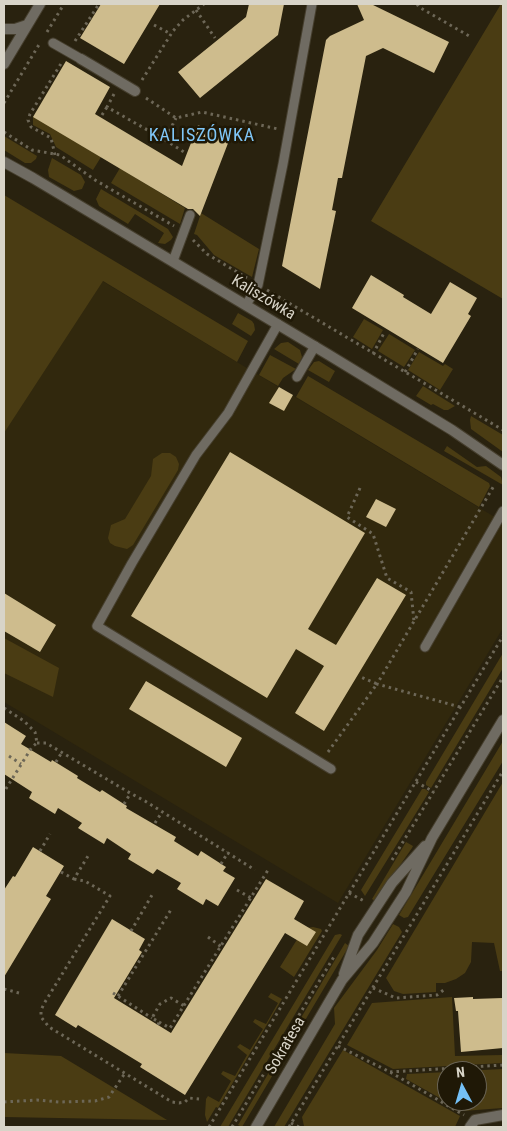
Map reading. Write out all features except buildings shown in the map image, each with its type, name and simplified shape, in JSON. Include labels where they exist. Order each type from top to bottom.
[{"type":"street","points":[[4,64],[40,4]]},
{"type":"street","points":[[4,29],[15,29],[27,25]]},
{"type":"street","points":[[81,59],[135,91]]},
{"type":"street","name":"Kaliszówka","points":[[4,162],[34,178],[315,346],[452,430],[503,465]]},
{"type":"street","name":"Sokratesa","points":[[256,1127],[342,980],[373,943],[406,892],[432,838],[503,720]]},
{"type":"street","name":"Sokratesa","points":[[342,980],[358,935],[392,883],[432,838]]},
{"type":"street","points":[[472,1124],[503,1115]]},
{"type":"lane","points":[[246,305],[258,284],[289,132],[312,4]]},
{"type":"lane","points":[[53,43],[81,59]]},
{"type":"lane","points":[[173,262],[190,215]]},
{"type":"lane","points":[[278,324],[228,413],[196,455],[97,626],[330,769]]},
{"type":"lane","points":[[297,377],[315,346]]},
{"type":"lane","points":[[425,647],[503,511]]},
{"type":"path","points":[[4,103],[64,4]]},
{"type":"path","points":[[55,155],[51,138],[31,127],[28,120],[99,4]]},
{"type":"path","points":[[204,4],[183,20],[171,34],[135,91],[176,118],[202,112],[289,132]]},
{"type":"path","points":[[417,4],[419,7],[471,37]]},
{"type":"path","points":[[196,10],[215,38]]},
{"type":"path","points":[[154,25],[171,34]]},
{"type":"path","points":[[102,115],[120,82]]},
{"type":"path","points":[[107,107],[184,152]]},
{"type":"path","points":[[165,140],[176,118]]},
{"type":"path","points":[[373,354],[385,331]]},
{"type":"path","points":[[405,372],[418,349]]},
{"type":"path","points":[[360,488],[347,516],[373,534],[386,578],[411,592],[414,622]]},
{"type":"path","points":[[209,1127],[503,636]]},
{"type":"path","points":[[320,763],[377,684],[361,676]]},
{"type":"path","points":[[4,708],[30,726],[35,732],[37,743]]},
{"type":"path","points":[[4,792],[32,747],[37,743],[46,743],[145,800],[254,870]]},
{"type":"path","points":[[56,762],[62,752]]},
{"type":"path","points":[[9,756],[21,764]]},
{"type":"path","points":[[299,1127],[290,1125],[503,771]]},
{"type":"path","points":[[416,782],[434,792]]},
{"type":"path","points":[[124,804],[130,793]]},
{"type":"path","points":[[154,823],[162,812]]},
{"type":"path","points":[[40,851],[50,834]]},
{"type":"path","points":[[221,864],[228,852]]},
{"type":"path","points":[[74,879],[88,856]]},
{"type":"path","points":[[113,992],[141,1013],[159,1024],[170,1028],[268,870]]},
{"type":"path","points":[[62,872],[74,879],[85,881],[110,896],[40,1010],[41,1017],[49,1026],[172,1102],[185,1102],[189,1098],[199,1099]]},
{"type":"path","points":[[237,890],[252,898]]},
{"type":"path","points":[[349,893],[372,905]]},
{"type":"path","points":[[131,931],[152,895]]},
{"type":"path","points":[[118,996],[172,908]]},
{"type":"path","points":[[208,937],[222,947]]},
{"type":"path","points":[[373,988],[396,998],[437,996],[445,989]]},
{"type":"path","points":[[4,989],[20,993]]},
{"type":"path","points":[[152,1018],[160,1004],[171,998],[185,1006]]},
{"type":"path","points":[[338,1046],[390,1072],[461,1114],[472,1124]]},
{"type":"path","points":[[390,1072],[503,1065]]},
{"type":"path","points":[[4,1102],[37,1100],[59,1102],[95,1101],[110,1097],[125,1072]]},
{"type":"shaded area","points":[[501,4],[503,4],[503,299],[371,221]]},
{"type":"shaded area","points":[[33,116],[101,157],[93,170],[56,147],[50,134],[33,125]]},
{"type":"shaded area","points":[[4,136],[37,156],[36,159],[31,163],[25,163],[4,150]]},
{"type":"shaded area","points":[[52,158],[81,175],[85,182],[82,189],[74,191],[49,177],[48,170]]},
{"type":"shaded area","points":[[120,168],[185,208],[180,224],[111,183]]},
{"type":"shaded area","points":[[101,189],[168,229],[173,237],[171,240],[165,244],[158,243],[164,233],[135,214],[128,224],[99,206],[96,199]]},
{"type":"shaded area","points":[[4,195],[248,341],[237,362],[103,281],[4,433]]},
{"type":"shaded area","points":[[201,213],[259,249],[252,277],[214,255],[194,234]]},
{"type":"shaded area","points":[[4,222],[503,522],[503,628],[338,903],[4,702]]},
{"type":"shaded area","points":[[238,313],[254,324],[255,330],[251,336],[232,324]]},
{"type":"shaded area","points":[[364,319],[383,330],[372,349],[353,337]]},
{"type":"shaded area","points":[[389,334],[415,350],[404,367],[378,351]]},
{"type":"shaded area","points":[[288,342],[300,350],[302,357],[299,364],[274,349],[281,343]]},
{"type":"shaded area","points":[[419,352],[443,366],[445,364],[453,369],[440,390],[408,370]]},
{"type":"shaded area","points":[[270,355],[296,369],[283,378],[278,386],[259,375]]},
{"type":"shaded area","points":[[319,361],[335,371],[329,382],[308,370],[314,362]]},
{"type":"shaded area","points":[[308,376],[489,483],[490,486],[479,507],[296,397]]},
{"type":"shaded area","points":[[423,386],[455,406],[444,410],[416,396]]},
{"type":"shaded area","points":[[471,416],[503,435],[503,452],[471,429]]},
{"type":"shaded area","points":[[447,446],[477,467],[486,466],[501,477],[503,485],[444,451]]},
{"type":"shaded area","points":[[162,453],[170,453],[176,457],[179,464],[178,470],[133,545],[127,549],[115,546],[110,543],[108,538],[111,525],[125,519],[151,476],[153,459]]},
{"type":"shaded area","points":[[4,638],[59,668],[53,697],[4,673]]},
{"type":"shaded area","points":[[503,653],[503,668],[431,788],[426,785],[426,782]]},
{"type":"shaded area","points":[[503,741],[503,761],[408,917],[404,918],[399,915]]},
{"type":"shaded area","points":[[503,782],[503,971],[500,971],[494,943],[472,942],[471,962],[465,973],[445,983],[436,983],[436,992],[403,994],[394,991],[386,978]]},
{"type":"shaded area","points":[[422,789],[429,792],[365,896],[361,890]]},
{"type":"shaded area","points":[[406,842],[413,846],[412,848],[375,901],[372,899]]},
{"type":"shaded area","points":[[393,924],[399,927],[402,932],[284,1127],[274,1127],[335,1024],[334,1008],[377,950]]},
{"type":"shaded area","points":[[313,927],[322,931],[294,977],[280,967],[301,933],[307,928]]},
{"type":"shaded area","points":[[335,935],[342,935],[228,1127],[220,1127]]},
{"type":"shaded area","points":[[345,943],[349,946],[242,1127],[238,1125]]},
{"type":"shaded area","points":[[271,993],[282,999],[218,1108],[216,1107],[207,1122],[205,1115],[206,1099],[208,1096],[219,1102],[231,1081],[221,1074],[223,1071],[235,1076],[247,1055],[237,1047],[240,1044],[250,1050],[263,1029],[253,1022],[255,1019],[266,1024],[278,1003],[268,997]]},
{"type":"shaded area","points":[[452,997],[455,1056],[503,1055],[503,1063],[487,1064],[487,1061],[437,1061],[437,1067],[393,1069],[347,1045],[372,1003]]},
{"type":"shaded area","points":[[343,1050],[437,1103],[437,1111],[451,1111],[460,1116],[455,1127],[307,1127],[304,1126],[302,1117]]},
{"type":"shaded area","points":[[4,1053],[61,1056],[167,1120],[4,1117]]},
{"type":"shaded area","points":[[503,1069],[503,1108],[487,1109],[487,1070]]},
{"type":"shaded area","points":[[437,1072],[437,1096],[406,1079],[407,1074]]},
{"type":"district","name":"KALISZÓWKA","points":[[202,136]]}]
